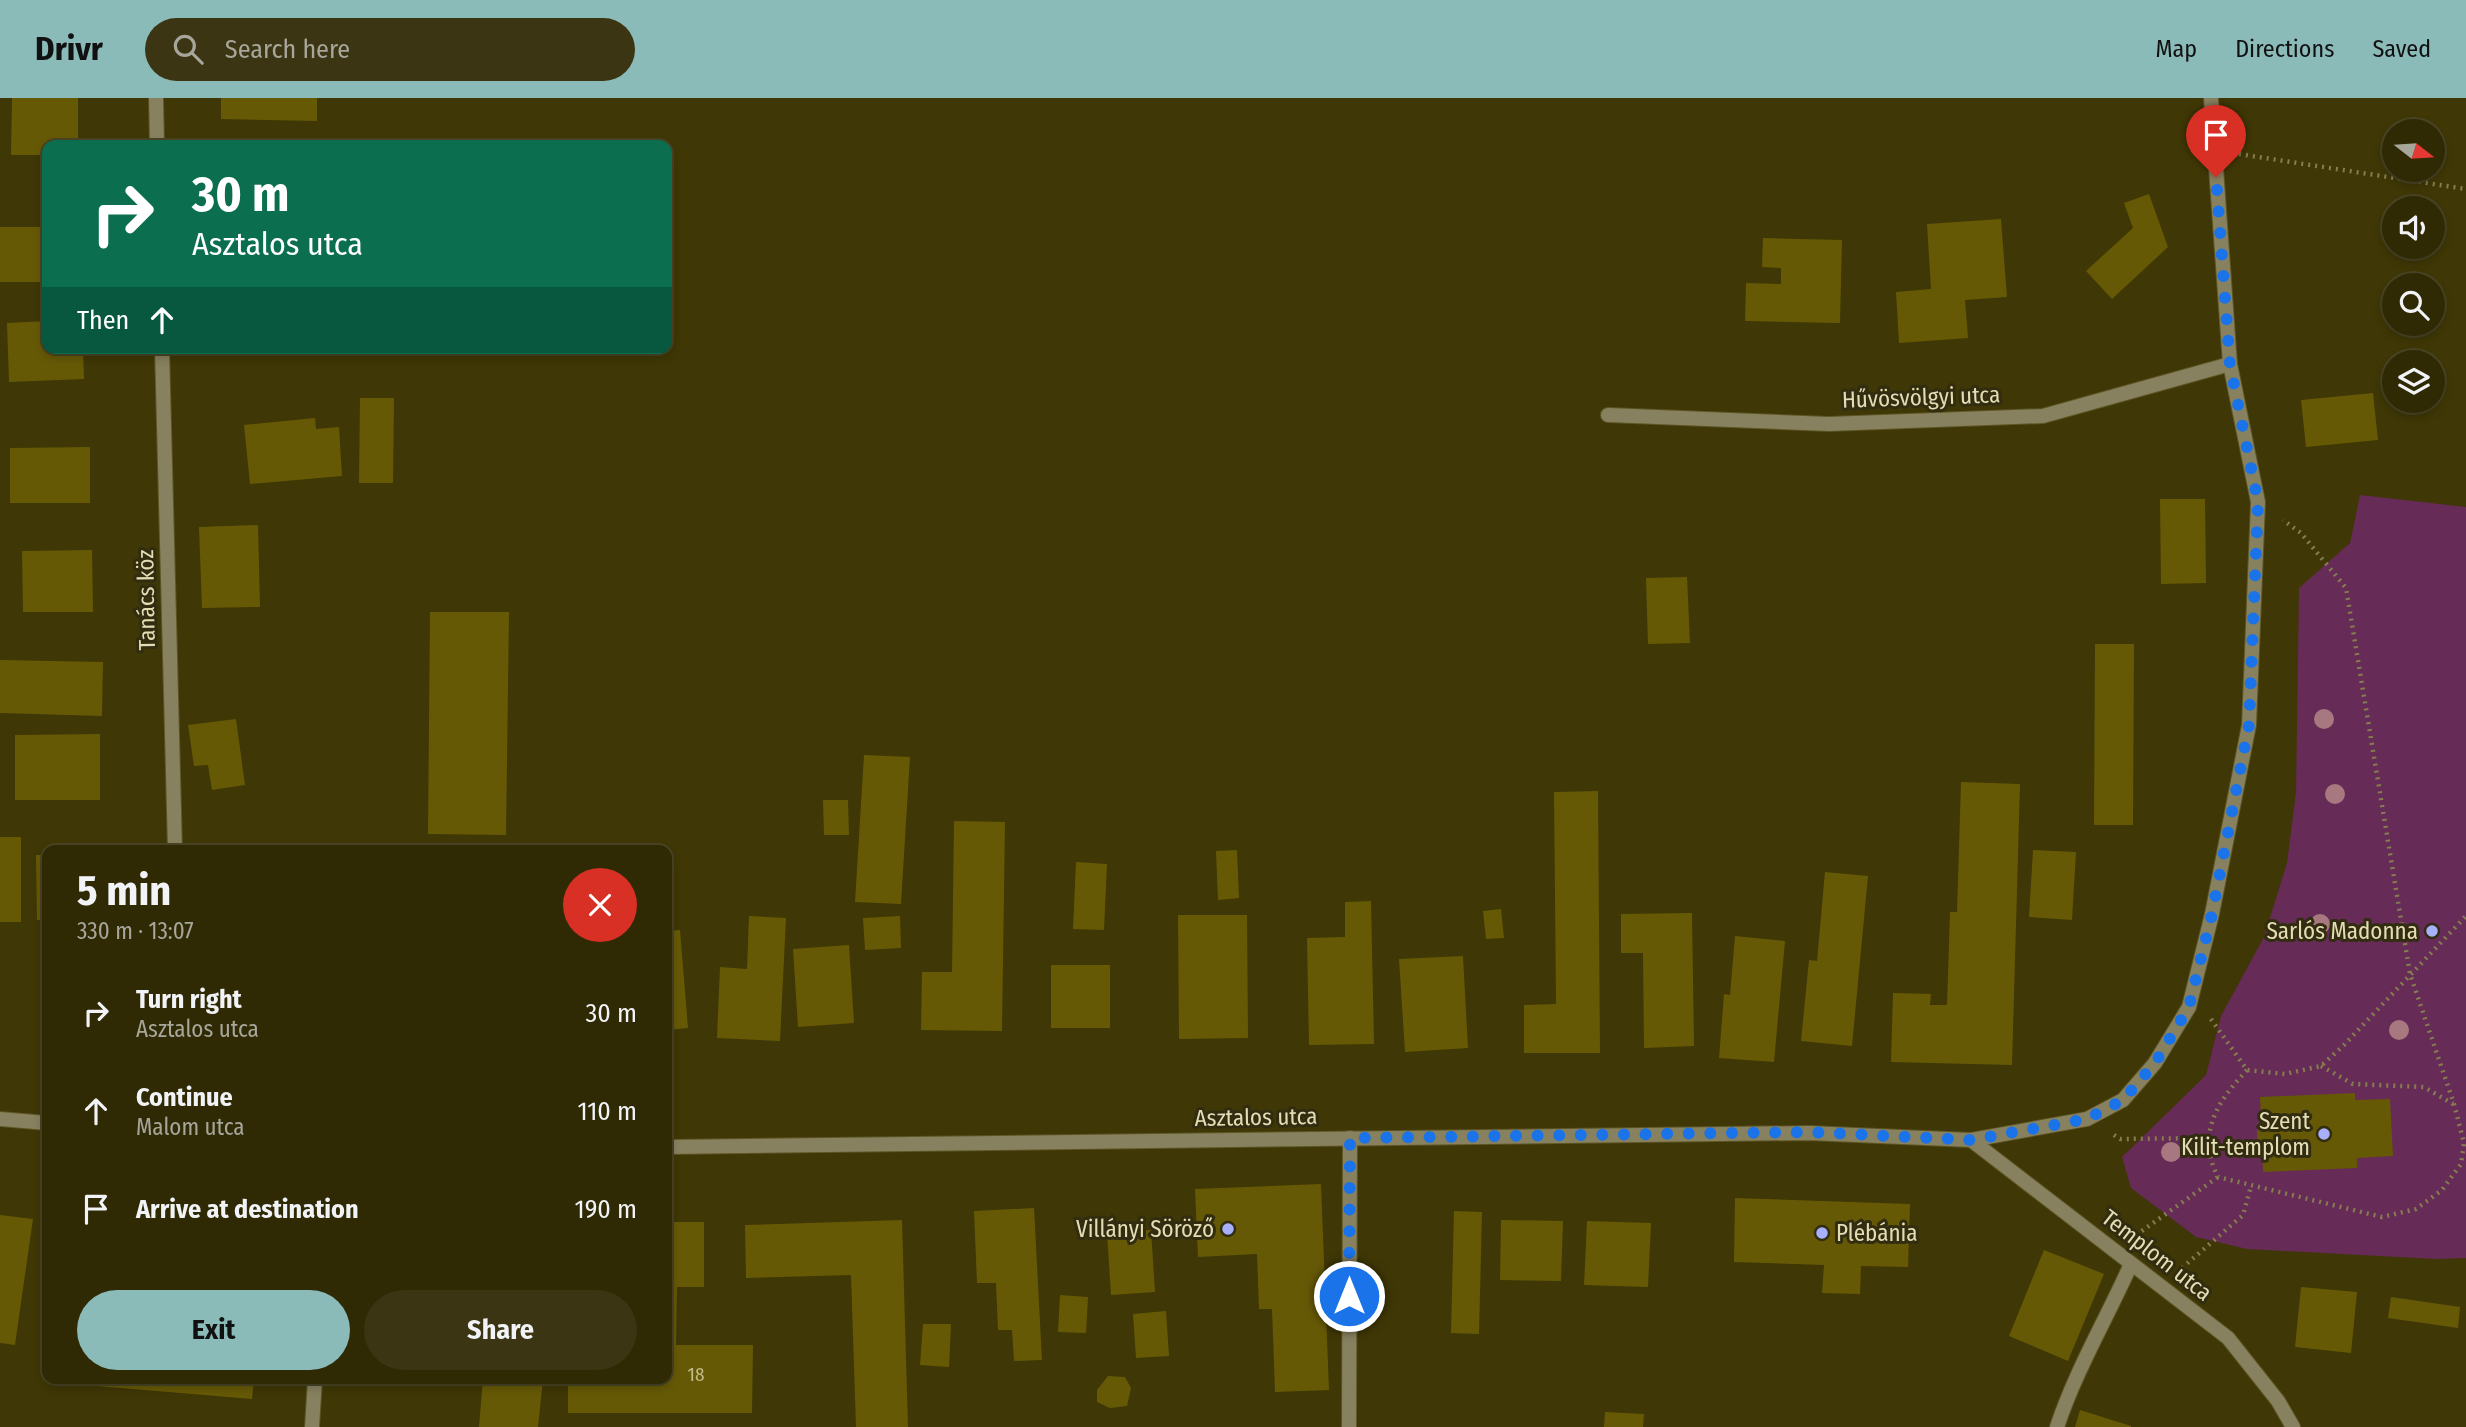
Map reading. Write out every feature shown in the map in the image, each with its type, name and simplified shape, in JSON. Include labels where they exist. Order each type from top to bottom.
[{"type":"street","points":[[156,98],[157,140]]},
{"type":"street","name":"Asztalos utca","points":[[672,1147],[1809,1132],[1971,1140],[2087,1119],[2123,1100],[2155,1063],[2189,1007],[2212,914],[2249,725],[2258,502],[2230,365],[2211,98]]},
{"type":"street","name":"Tanács köz","points":[[162,354],[175,845]]},
{"type":"street","name":"Hűvösvölgyi utca","points":[[1608,415],[1829,424],[2043,416],[2230,365]]},
{"type":"street","points":[[0,1119],[42,1123]]},
{"type":"street","points":[[1349,1427],[1350,1138]]},
{"type":"street","name":"Templom utca","points":[[1971,1140],[2228,1338],[2278,1401],[2293,1427]]},
{"type":"street","points":[[2057,1427],[2071,1387],[2131,1264]]},
{"type":"street","points":[[312,1427],[315,1384]]},
{"type":"path","points":[[2214,150],[2466,189]]},
{"type":"path","points":[[2247,1070],[2226,1092],[2210,1124],[2211,1163],[2218,1177],[2382,1217],[2416,1209],[2442,1190],[2460,1164],[2464,1143],[2454,1104],[2410,974],[2353,615],[2346,588],[2301,533],[2258,502]]},
{"type":"path","points":[[2189,1007],[2209,1016],[2247,1070],[2285,1074],[2321,1066],[2466,916]]},
{"type":"path","points":[[2321,1066],[2353,1084],[2424,1087],[2454,1104]]},
{"type":"path","points":[[2087,1119],[2120,1139],[2210,1138]]},
{"type":"path","points":[[2114,1251],[2218,1177]]},
{"type":"path","points":[[2161,1287],[2243,1215],[2251,1186]]},
{"type":"shaded area","points":[[2360,495],[2466,507],[2466,1258],[2436,1259],[2247,1249],[2196,1237],[2131,1188],[2122,1157],[2206,1075],[2221,1016],[2264,937],[2287,863],[2296,792],[2299,588],[2350,543]]},
{"type":"building","points":[[12,98],[78,98],[78,140],[42,140],[42,155],[11,155]]},
{"type":"building","points":[[221,98],[317,98],[317,121],[221,119]]},
{"type":"building","points":[[2149,194],[2168,247],[2112,299],[2086,271],[2133,228],[2124,203]]},
{"type":"building","points":[[2001,219],[2007,297],[1965,300],[1968,338],[1899,343],[1896,292],[1931,289],[1927,224]]},
{"type":"building","points":[[0,227],[42,227],[42,282],[0,282]]},
{"type":"building","points":[[1763,238],[1842,240],[1840,323],[1745,321],[1746,283],[1781,284],[1781,268],[1762,267]]},
{"type":"building","points":[[42,321],[42,354],[83,354],[84,379],[9,382],[7,323]]},
{"type":"building","points":[[2373,393],[2378,440],[2306,447],[2301,400]]},
{"type":"building","points":[[360,398],[394,398],[393,483],[359,483]]},
{"type":"building","points":[[315,418],[316,429],[339,427],[342,476],[250,484],[244,425]]},
{"type":"building","points":[[90,447],[90,503],[10,503],[10,448]]},
{"type":"building","points":[[2160,499],[2205,499],[2206,583],[2161,584]]},
{"type":"building","points":[[258,525],[260,607],[202,608],[199,527]]},
{"type":"building","points":[[92,550],[93,612],[23,612],[22,551]]},
{"type":"building","points":[[1687,577],[1690,643],[1648,644],[1646,578]]},
{"type":"building","points":[[430,612],[509,612],[506,835],[428,834]]},
{"type":"building","points":[[2095,644],[2134,644],[2133,825],[2094,825]]},
{"type":"building","points":[[0,660],[103,662],[102,716],[0,713]]},
{"type":"building","points":[[236,719],[245,785],[212,790],[208,765],[194,766],[188,725]]},
{"type":"building","points":[[100,734],[100,800],[15,800],[15,735]]},
{"type":"building","points":[[864,755],[910,757],[901,904],[855,902]]},
{"type":"building","points":[[1961,782],[2020,784],[2012,1065],[1891,1062],[1893,993],[1931,994],[1930,1005],[1947,1005],[1950,912],[1957,912]]},
{"type":"building","points":[[1598,791],[1600,1053],[1524,1053],[1524,1005],[1556,1004],[1554,792]]},
{"type":"building","points":[[823,800],[848,800],[849,835],[824,835]]},
{"type":"building","points":[[954,821],[1005,822],[1002,1031],[921,1030],[922,972],[952,972]]},
{"type":"building","points":[[0,837],[21,837],[21,922],[0,922]]},
{"type":"building","points":[[1237,850],[1239,898],[1218,900],[1216,851]]},
{"type":"building","points":[[2033,850],[2076,852],[2072,920],[2029,917]]},
{"type":"building","points":[[36,855],[42,855],[42,920],[37,920]]},
{"type":"building","points":[[1076,862],[1107,864],[1104,930],[1073,929]]},
{"type":"building","points":[[1825,872],[1868,876],[1852,1046],[1801,1041],[1809,960],[1817,961]]},
{"type":"building","points":[[1371,901],[1374,1044],[1309,1045],[1307,938],[1345,937],[1345,902]]},
{"type":"building","points":[[1501,909],[1504,938],[1486,939],[1483,911]]},
{"type":"building","points":[[1692,913],[1694,1046],[1644,1048],[1643,953],[1621,953],[1621,914]]},
{"type":"building","points":[[1178,915],[1247,915],[1248,1038],[1179,1039]]},
{"type":"building","points":[[749,916],[786,918],[780,1041],[717,1038],[720,967],[747,969]]},
{"type":"building","points":[[900,916],[901,948],[865,950],[863,918]]},
{"type":"building","points":[[680,930],[688,1028],[672,1030],[672,931]]},
{"type":"building","points":[[1735,936],[1785,941],[1774,1062],[1719,1058],[1724,994],[1730,995]]},
{"type":"building","points":[[849,945],[854,1023],[798,1027],[793,949]]},
{"type":"building","points":[[1463,956],[1468,1048],[1405,1052],[1399,959]]},
{"type":"building","points":[[1051,965],[1110,965],[1110,1028],[1051,1028]]},
{"type":"building","name":"Szent Kilit-templom","points":[[2355,1093],[2355,1100],[2390,1099],[2393,1156],[2357,1158],[2357,1168],[2263,1172],[2262,1146],[2257,1146],[2257,1123],[2261,1123],[2260,1097]]},
{"type":"building","points":[[1321,1184],[1329,1390],[1275,1392],[1272,1309],[1259,1309],[1257,1254],[1198,1257],[1195,1189]]},
{"type":"building","name":"Plébánia","points":[[1735,1198],[1910,1204],[1908,1267],[1861,1266],[1860,1294],[1822,1293],[1824,1265],[1734,1262]]},
{"type":"building","points":[[1034,1208],[1042,1360],[1014,1361],[1012,1330],[998,1330],[996,1283],[977,1283],[974,1211]]},
{"type":"building","points":[[1454,1211],[1482,1212],[1479,1334],[1451,1333]]},
{"type":"building","points":[[0,1215],[33,1219],[15,1345],[0,1343]]},
{"type":"building","points":[[902,1220],[908,1427],[856,1427],[851,1275],[746,1278],[745,1225]]},
{"type":"building","points":[[1501,1220],[1563,1221],[1561,1281],[1500,1280]]},
{"type":"building","points":[[1587,1221],[1651,1223],[1648,1287],[1584,1285]]},
{"type":"building","points":[[672,1222],[704,1222],[704,1287],[677,1287],[676,1345],[753,1345],[752,1413],[568,1413],[568,1384],[672,1384]]},
{"type":"building","points":[[1151,1230],[1155,1292],[1111,1295],[1107,1233]]},
{"type":"building","points":[[2044,1250],[2104,1274],[2068,1361],[2009,1336]]},
{"type":"building","points":[[2301,1287],[2357,1292],[2351,1353],[2295,1347]]},
{"type":"building","points":[[1060,1295],[1088,1297],[1086,1333],[1058,1332]]},
{"type":"building","points":[[2391,1297],[2460,1307],[2458,1328],[2388,1318]]},
{"type":"building","points":[[1166,1311],[1169,1356],[1136,1358],[1133,1314]]},
{"type":"building","points":[[923,1324],[951,1324],[949,1367],[920,1365]]},
{"type":"building","points":[[1108,1376],[1125,1377],[1131,1388],[1127,1406],[1110,1408],[1097,1402],[1097,1390]]},
{"type":"building","points":[[73,1384],[254,1384],[252,1399]]},
{"type":"building","points":[[483,1384],[542,1384],[538,1427],[479,1427]]},
{"type":"building","points":[[2080,1410],[2131,1426],[2131,1427],[2075,1427]]},
{"type":"building","points":[[1605,1412],[1644,1414],[1643,1427],[1604,1427]]},
{"type":"place","name":"Sarlós Madonna","points":[[2432,931]]},
{"type":"place","name":"Szent Kilit-templom","points":[[2324,1134]]},
{"type":"place","name":"Villányi Söröző","points":[[1228,1229]]},
{"type":"place","name":"Plébánia","points":[[1822,1233]]},
{"type":"route","points":[[1349,1296],[1350,1138],[1809,1132],[1971,1140],[2087,1119],[2123,1100],[2155,1063],[2189,1007],[2212,914],[2249,725],[2258,502],[2230,365],[2216,177]]}]
